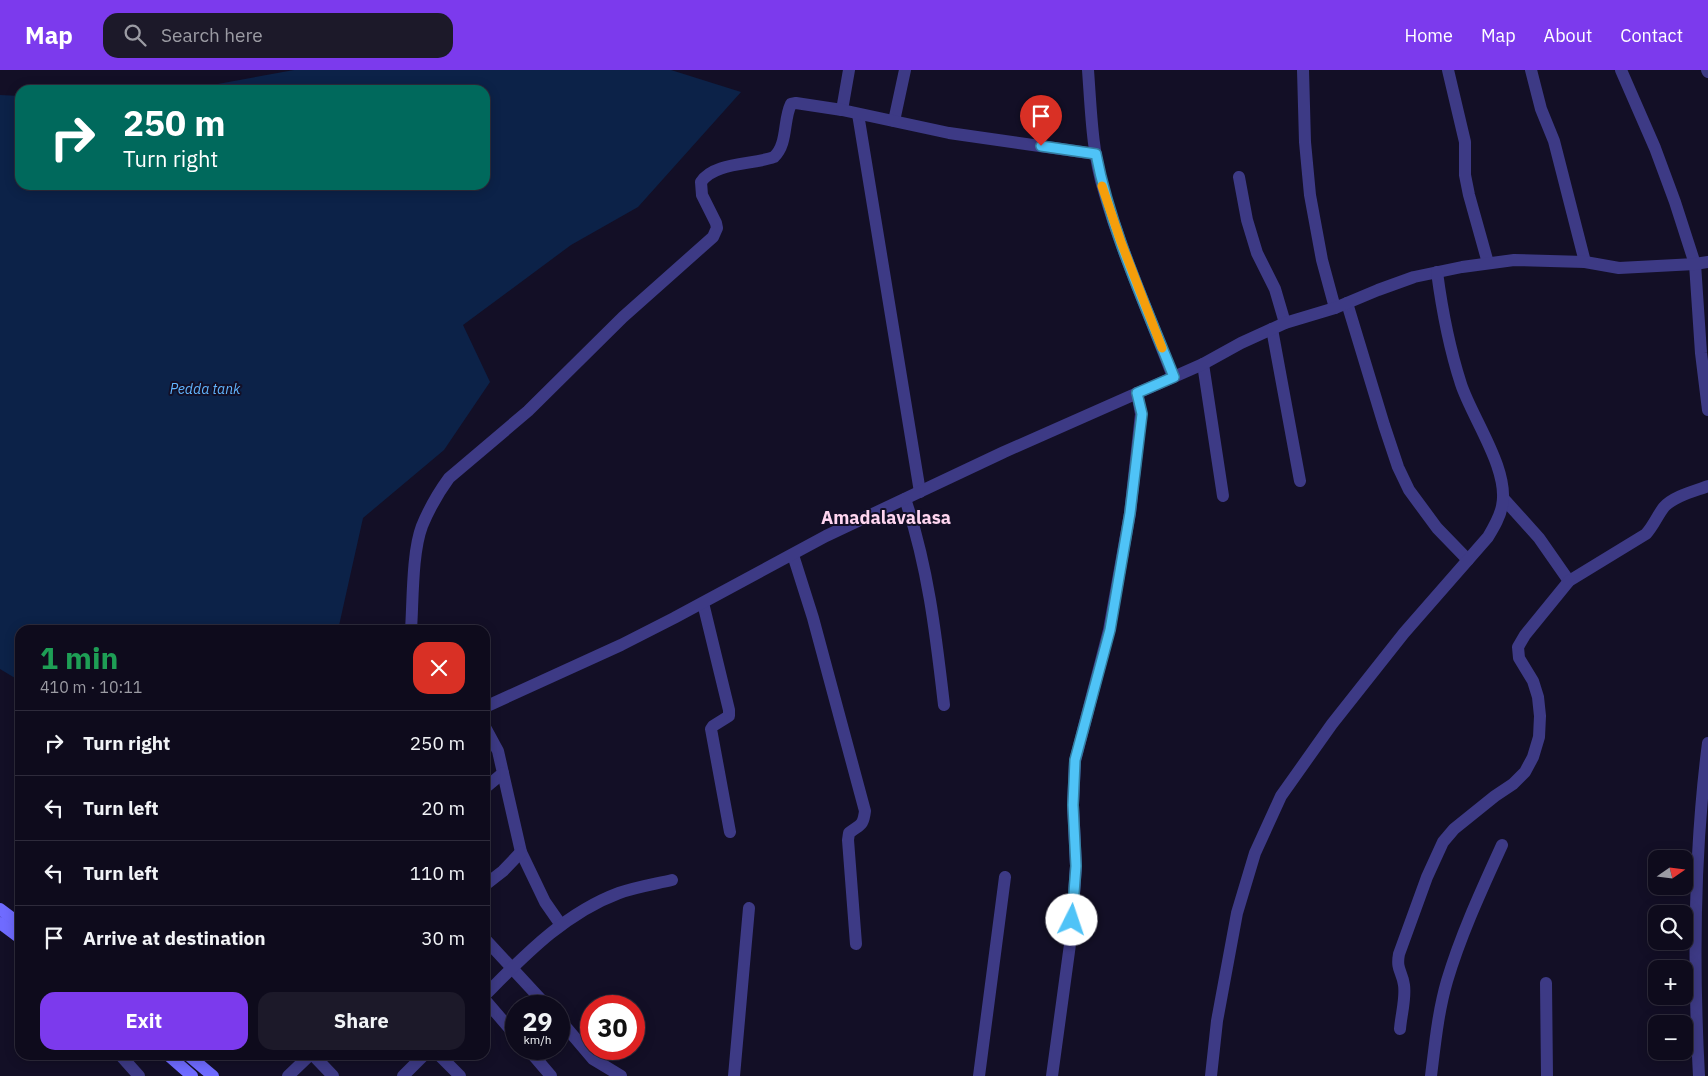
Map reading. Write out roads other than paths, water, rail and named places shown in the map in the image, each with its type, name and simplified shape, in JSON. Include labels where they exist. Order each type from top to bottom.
[{"type":"main road","points":[[0,909],[15,920]]},
{"type":"main road","points":[[0,923],[15,934]]},
{"type":"main road","points":[[174,1060],[192,1076]]},
{"type":"main road","points":[[194,1060],[213,1076]]},
{"type":"street","points":[[842,110],[849,70]]},
{"type":"street","points":[[894,121],[905,70]]},
{"type":"street","points":[[1088,70],[1096,154],[1103,190],[1121,242],[1174,377]]},
{"type":"street","points":[[1303,70],[1310,195],[1322,260],[1341,305],[1398,466],[1409,490],[1437,528],[1468,560]]},
{"type":"street","points":[[1448,70],[1465,142],[1465,175],[1469,195],[1488,263]]},
{"type":"street","points":[[1531,70],[1541,109],[1554,141],[1585,262]]},
{"type":"street","points":[[1621,70],[1655,148],[1695,264],[1701,353],[1708,410]]},
{"type":"street","points":[[411,625],[414,576],[422,527],[440,490],[450,478],[528,411],[623,317],[713,237],[717,228],[716,223],[702,195],[701,182],[704,177],[726,167],[774,157],[779,153],[791,104],[796,103],[842,110],[949,133],[1096,154]]},
{"type":"street","points":[[858,114],[920,492]]},
{"type":"street","points":[[1239,177],[1247,220],[1257,253],[1275,289],[1285,323]]},
{"type":"street","points":[[490,705],[621,645],[826,536],[1203,364],[1241,343],[1285,323],[1341,305],[1405,280],[1488,263],[1514,260],[1585,262],[1620,268],[1708,262]]},
{"type":"street","points":[[1211,1076],[1217,1021],[1237,913],[1255,853],[1281,796],[1332,724],[1404,633],[1488,537],[1497,521],[1502,506],[1503,498],[1500,477],[1494,457],[1462,386],[1443,314],[1437,272]]},
{"type":"street","points":[[1272,329],[1300,481]]},
{"type":"street","points":[[1203,364],[1224,496]]},
{"type":"street","points":[[1052,1076],[1071,937],[1076,866],[1073,805],[1075,760],[1110,630],[1130,513],[1142,414],[1137,393]]},
{"type":"street","points":[[1400,1029],[1404,983],[1398,970],[1397,962],[1426,877],[1443,842],[1454,829],[1513,784],[1525,772],[1533,756],[1539,737],[1540,716],[1538,697],[1533,681],[1519,658],[1518,647],[1525,634],[1569,581],[1646,534],[1655,524],[1666,505],[1675,499],[1708,486]]},
{"type":"street","points":[[1503,498],[1538,538],[1569,581]]},
{"type":"street","points":[[905,499],[924,571],[938,649],[944,705]]},
{"type":"street","points":[[792,555],[813,618],[865,811],[861,826],[849,833],[848,840],[856,944]]},
{"type":"street","points":[[702,603],[729,710],[729,716],[713,726],[712,729],[730,832]]},
{"type":"street","points":[[490,736],[498,751],[521,852],[546,902],[560,925]]},
{"type":"street","points":[[1699,1076],[1696,921],[1699,825],[1708,743]]},
{"type":"street","points":[[490,784],[502,773]]},
{"type":"street","points":[[1431,1076],[1439,1016],[1447,981],[1466,928],[1502,845]]},
{"type":"street","points":[[490,880],[521,852]]},
{"type":"street","points":[[979,1076],[1005,877]]},
{"type":"street","points":[[490,990],[560,925],[596,903],[620,893],[672,880]]},
{"type":"street","points":[[734,1076],[749,908]]},
{"type":"street","points":[[490,944],[537,995]]},
{"type":"street","points":[[1546,983],[1547,1076]]},
{"type":"street","points":[[490,1006],[505,1023]]},
{"type":"street","points":[[570,1032],[593,1060],[621,1076]]},
{"type":"street","points":[[125,1060],[139,1076]]},
{"type":"street","points":[[288,1076],[306,1060]]},
{"type":"street","points":[[316,1060],[333,1076]]},
{"type":"street","points":[[403,1076],[419,1060]]},
{"type":"street","points":[[445,1060],[460,1076]]},
{"type":"street","points":[[537,1060],[551,1076]]},
{"type":"water","name":"Pedda tank","points":[[294,70],[671,70],[741,92],[638,207],[571,245],[463,325],[490,382],[444,450],[363,518],[339,625],[15,625],[15,678],[0,669],[0,95],[15,96],[15,190],[490,190],[490,85],[212,85]]},
{"type":"district","name":"Amadalavalasa","points":[[886,518]]}]
